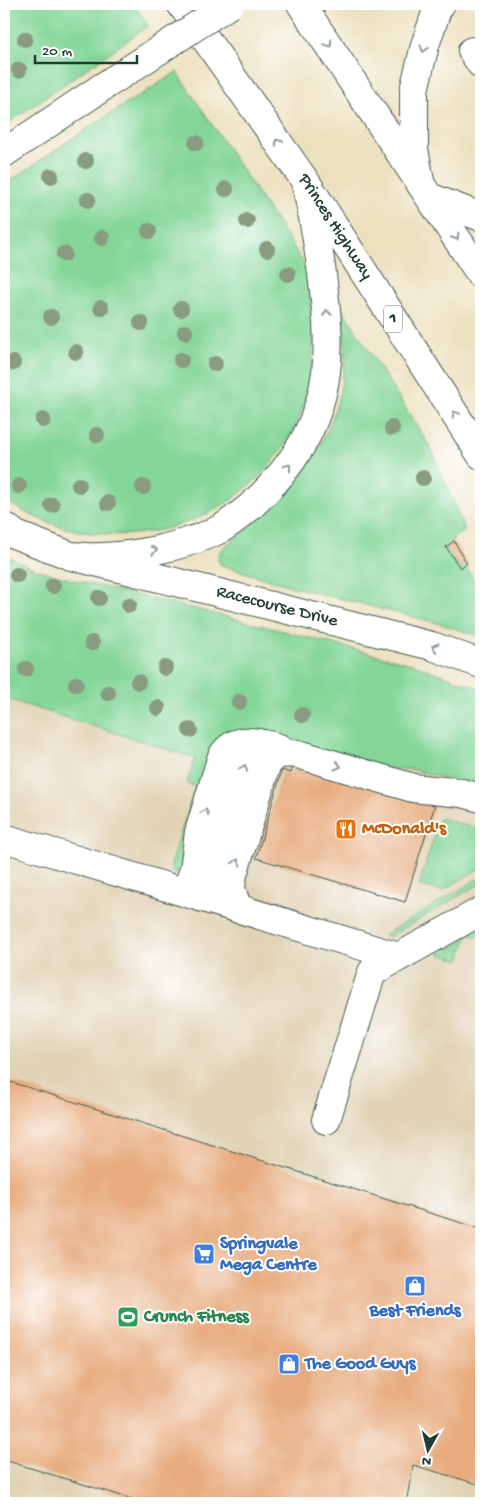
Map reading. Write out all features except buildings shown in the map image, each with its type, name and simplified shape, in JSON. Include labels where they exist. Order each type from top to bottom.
[{"type":"main road","name":"Princes Highway","points":[[182,4],[306,182],[481,456]]},
{"type":"main road","points":[[4,153],[230,4]]},
{"type":"main road","points":[[302,4],[481,275]]},
{"type":"main road","points":[[441,4],[437,10],[425,45],[414,90],[414,148],[426,190],[481,217]]},
{"type":"main road","name":"Racecourse Drive","points":[[71,556],[100,557],[138,552],[168,547],[213,533],[237,518],[261,496],[280,478],[298,453],[311,428],[321,397],[326,372],[328,339],[328,316],[313,214],[306,182]]},
{"type":"main road","name":"Racecourse Drive","points":[[4,526],[16,535],[71,556],[432,646],[481,664]]},
{"type":"main road","points":[[195,895],[244,764],[257,750],[264,748],[287,750],[413,788],[456,792],[481,798]]},
{"type":"main road","points":[[238,909],[231,889],[232,878],[266,766],[272,757],[287,750]]},
{"type":"main road","points":[[4,838],[399,957]]},
{"type":"main road","points":[[326,1120],[372,972],[481,911]]},
{"type":"shaded area","points":[[4,689],[392,766],[481,780],[481,1503],[4,1503]]},
{"type":"green space","points":[[4,4],[134,4],[148,26],[4,126]]},
{"type":"green space","points":[[177,72],[302,260],[309,288],[313,329],[313,358],[308,387],[295,427],[271,463],[241,493],[205,515],[166,529],[125,534],[83,532],[42,520],[4,499],[4,185],[91,126]]},
{"type":"green space","points":[[343,310],[432,450],[465,530],[452,539],[454,541],[446,547],[459,567],[465,564],[481,594],[481,637],[441,624],[290,586],[221,565],[218,560],[222,549],[273,506],[300,477],[328,429],[341,389],[343,375]]},
{"type":"green space","points":[[4,555],[35,569],[70,579],[416,665],[481,689],[481,789],[412,769],[394,769],[264,738],[180,872],[173,872],[171,865],[195,787],[187,783],[195,758],[4,698]]},
{"type":"green space","points":[[440,818],[481,830],[481,867],[442,891],[419,885]]},
{"type":"green space","points":[[481,877],[481,883],[389,937],[384,935]]},
{"type":"green space","points":[[481,922],[481,938],[468,934],[460,960],[440,954],[439,948]]},
{"type":"place","name":"McDonald's","points":[[346,829]]},
{"type":"place","name":"Springvale Mega Centre","points":[[204,1254]]},
{"type":"place","name":"Best Friends","points":[[415,1286]]},
{"type":"place","name":"Crunch Fitness","points":[[128,1317]]},
{"type":"place","name":"The Good Guys","points":[[289,1364]]}]
